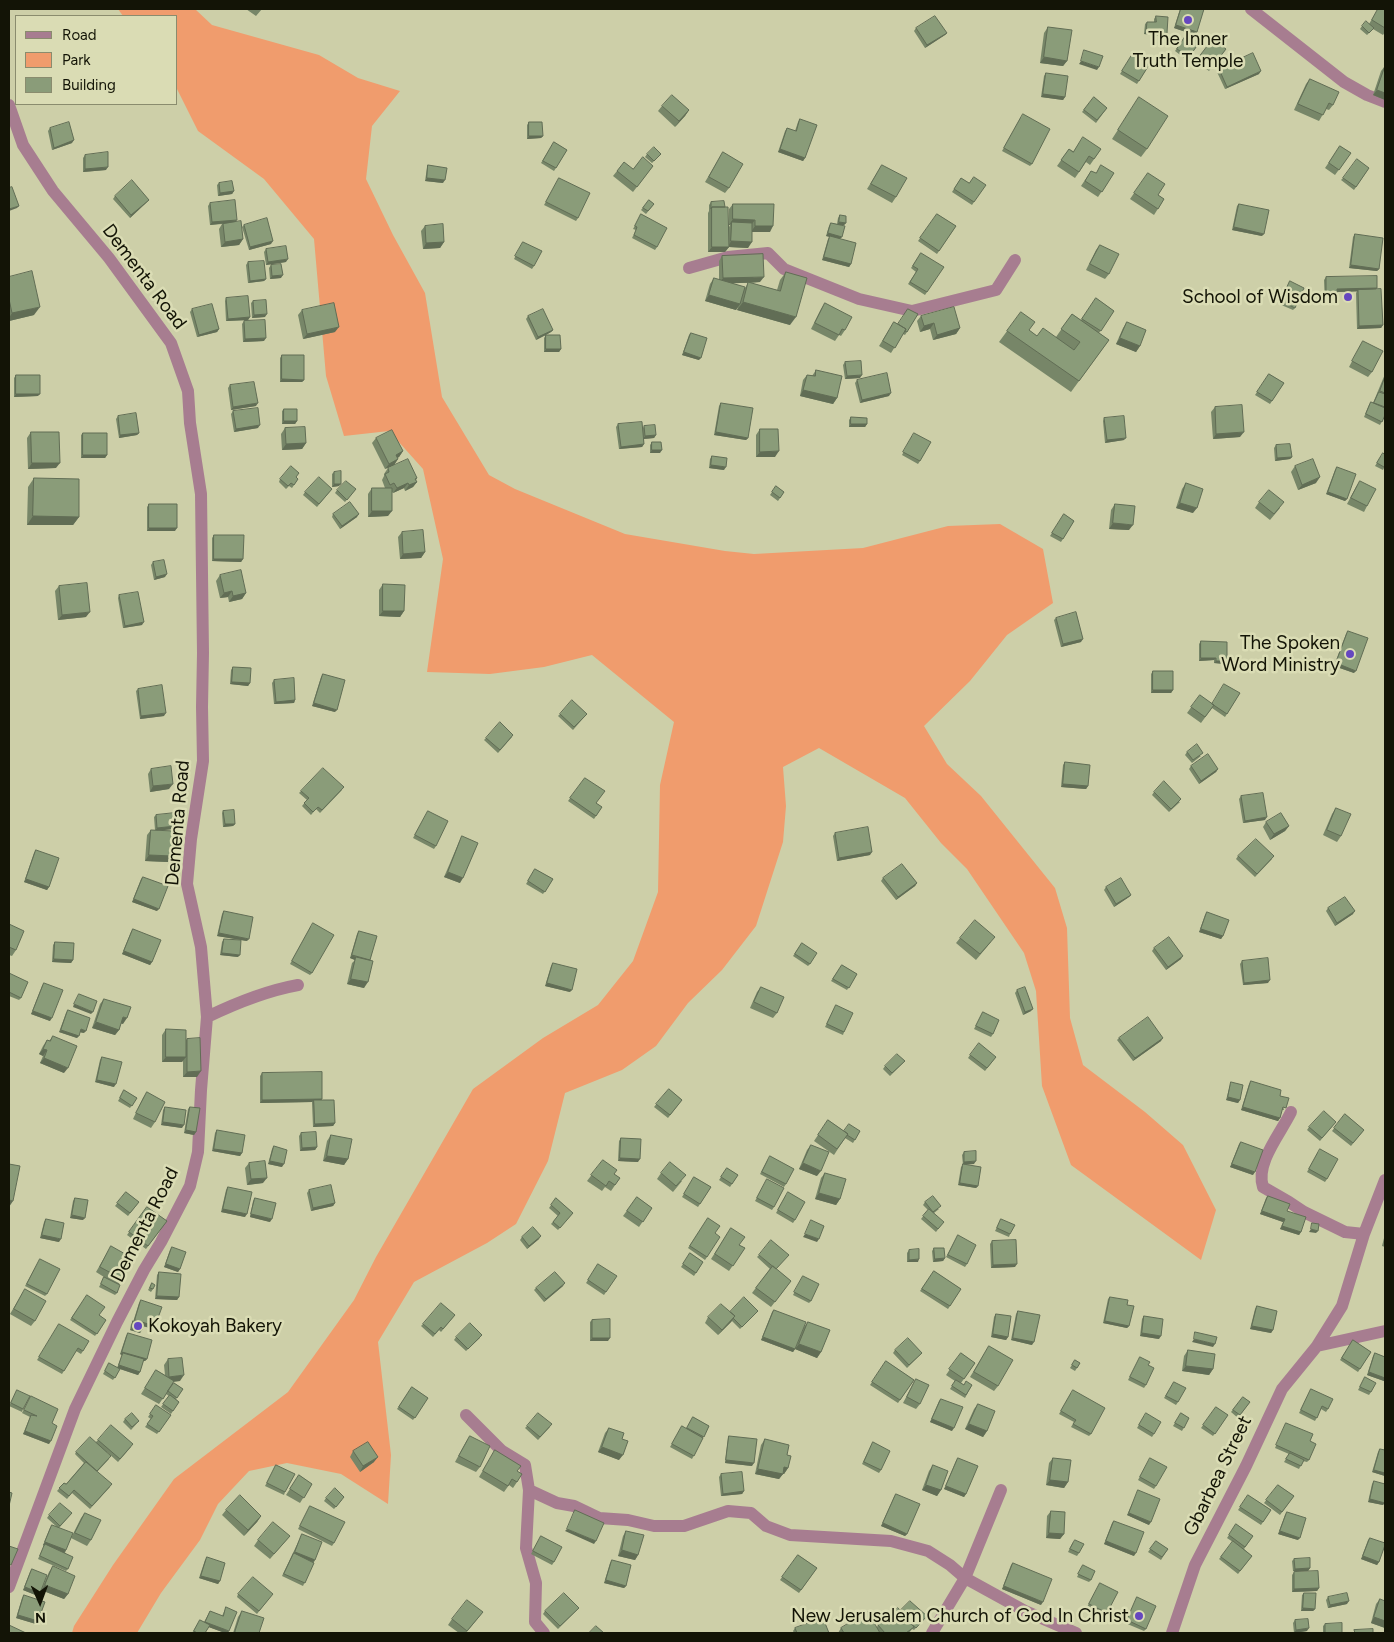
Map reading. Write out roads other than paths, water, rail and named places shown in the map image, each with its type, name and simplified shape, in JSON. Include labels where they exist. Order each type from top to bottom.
[{"type":"street","points":[[1251,9],[1344,82],[1366,95],[1385,102]]},
{"type":"street","name":"Dementa Road","points":[[9,105],[23,145],[53,191],[109,258],[171,343],[188,391],[190,423],[201,494],[203,761],[191,839],[187,884],[201,947],[206,1018],[198,1152],[190,1186],[117,1322],[75,1409],[9,1587]]},
{"type":"street","points":[[689,268],[728,257],[768,253],[784,269],[859,298],[912,310],[996,290],[1016,260]]},
{"type":"street","points":[[206,1018],[235,1003],[277,988],[298,985]]},
{"type":"street","points":[[1291,1112],[1275,1138],[1265,1162],[1260,1178],[1263,1187],[1304,1212],[1345,1232],[1364,1234]]},
{"type":"street","name":"Gbarbea Street","points":[[1172,1633],[1195,1565],[1246,1466],[1282,1389],[1317,1346],[1342,1306],[1364,1234],[1385,1180]]},
{"type":"street","points":[[1317,1346],[1385,1331]]},
{"type":"street","points":[[466,1415],[502,1451],[524,1465],[529,1490],[526,1548],[536,1583],[535,1622],[544,1633]]},
{"type":"street","points":[[529,1490],[556,1504],[574,1506],[599,1518],[628,1520],[654,1526],[684,1526],[728,1511],[751,1514],[766,1526],[790,1535],[891,1541],[928,1551],[950,1565],[964,1578],[1024,1611],[1076,1633]]},
{"type":"street","points":[[932,1633],[964,1578],[1001,1490]]},
{"type":"place","name":"The Inner Truth Temple","points":[[1188,20]]},
{"type":"place","name":"School of Wisdom","points":[[1348,297]]},
{"type":"place","name":"The Spoken Word Ministry","points":[[1350,654]]},
{"type":"place","name":"Kokoyah Bakery","points":[[138,1326]]},
{"type":"place","name":"New Jerusalem Church of God In Christ","points":[[1139,1616]]}]
